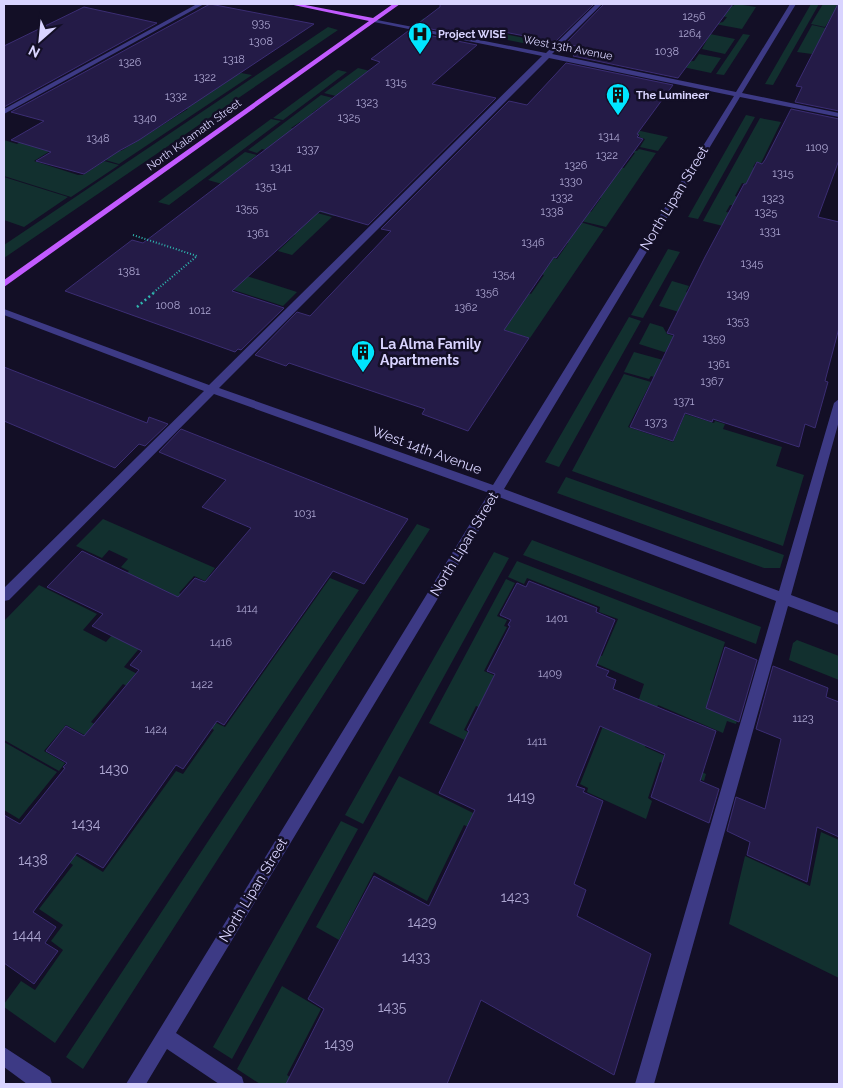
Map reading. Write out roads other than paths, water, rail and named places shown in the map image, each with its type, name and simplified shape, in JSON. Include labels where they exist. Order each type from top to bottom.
[{"type":"main road","name":"West 13th Avenue","points":[[292,4],[374,20]]},
{"type":"main road","name":"North Kalamath Street","points":[[4,284],[397,4]]},
{"type":"street","points":[[4,112],[200,4]]},
{"type":"street","points":[[4,596],[599,4]]},
{"type":"street","name":"North Lipan Street","points":[[135,1084],[793,4]]},
{"type":"street","name":"West 13th Avenue","points":[[374,20],[839,115]]},
{"type":"street","name":"West 14th Avenue","points":[[4,312],[210,389],[496,491],[839,619]]},
{"type":"street","points":[[645,1084],[839,403]]},
{"type":"street","points":[[164,1036],[235,1084]]},
{"type":"street","points":[[4,1056],[43,1084]]},
{"type":"place","name":"Project WISE","points":[[420,55]]},
{"type":"place","name":"The Lumineer","points":[[618,116]]},
{"type":"place","name":"La Alma Family Apartments","points":[[363,373]]}]
